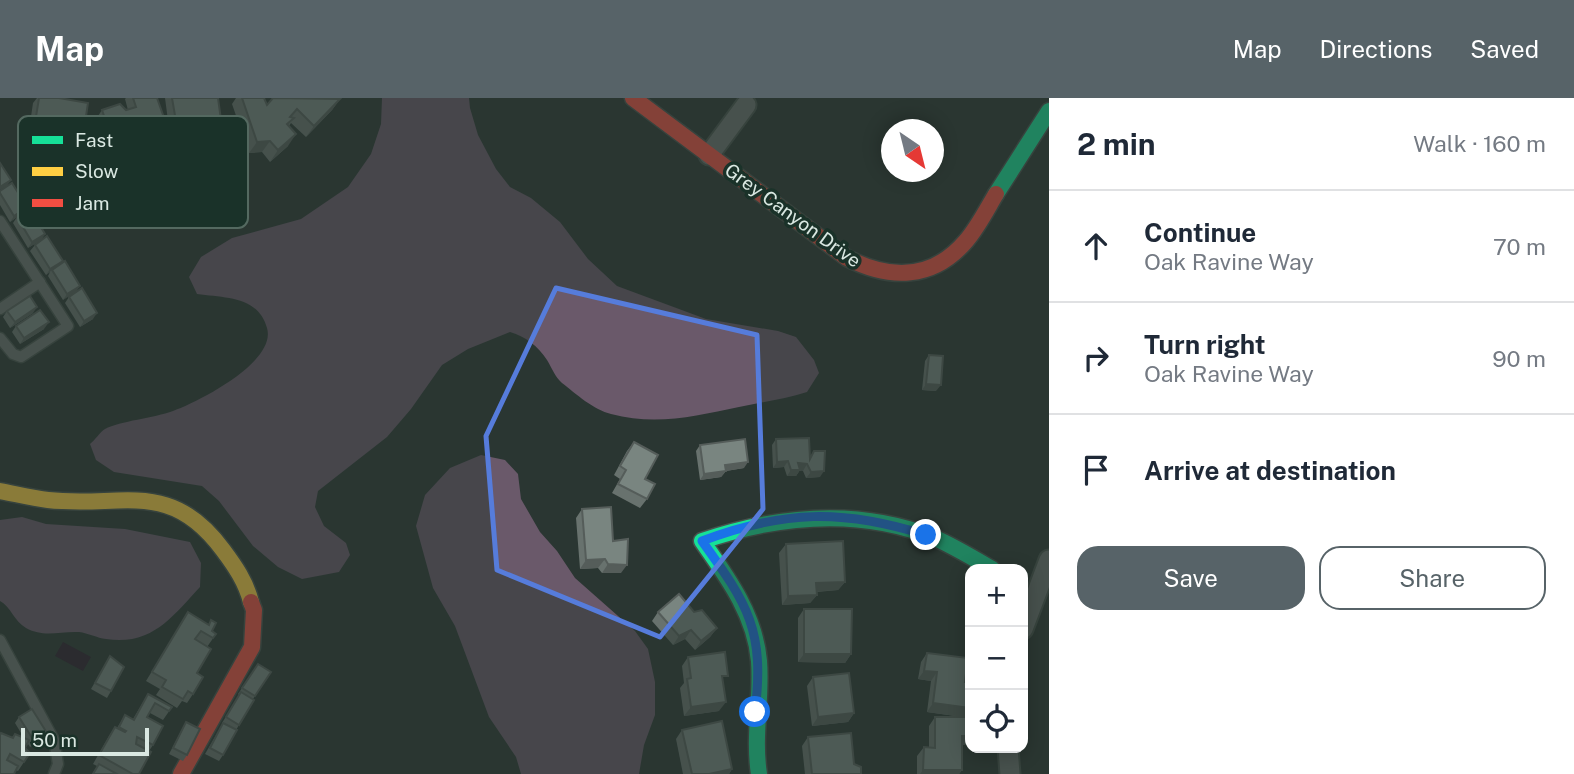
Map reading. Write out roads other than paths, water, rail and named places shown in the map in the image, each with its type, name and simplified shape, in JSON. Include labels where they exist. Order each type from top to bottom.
[{"type":"street","name":"Grey Canyon Drive","points":[[633,98],[859,265],[884,274],[911,274],[936,265],[958,250],[1049,111]]},
{"type":"street","name":"Grey Canyon Drive","points":[[709,155],[746,105]]},
{"type":"street","points":[[0,491],[48,500],[151,501],[173,507],[187,513],[210,533],[235,567],[248,590],[254,610],[252,647],[181,774]]},
{"type":"street","points":[[759,774],[755,732],[759,665],[753,629],[740,595],[702,541],[736,528],[765,521],[826,515],[887,523],[926,535],[983,564]]},
{"type":"street","points":[[1023,627],[1031,581],[1049,559]]},
{"type":"street","points":[[1008,753],[1010,774]]},
{"type":"lane","points":[[0,221],[68,326],[21,356],[13,354],[0,338]]},
{"type":"lane","points":[[0,309],[40,282]]},
{"type":"lane","points":[[0,640],[54,740],[58,764],[54,774]]}]
